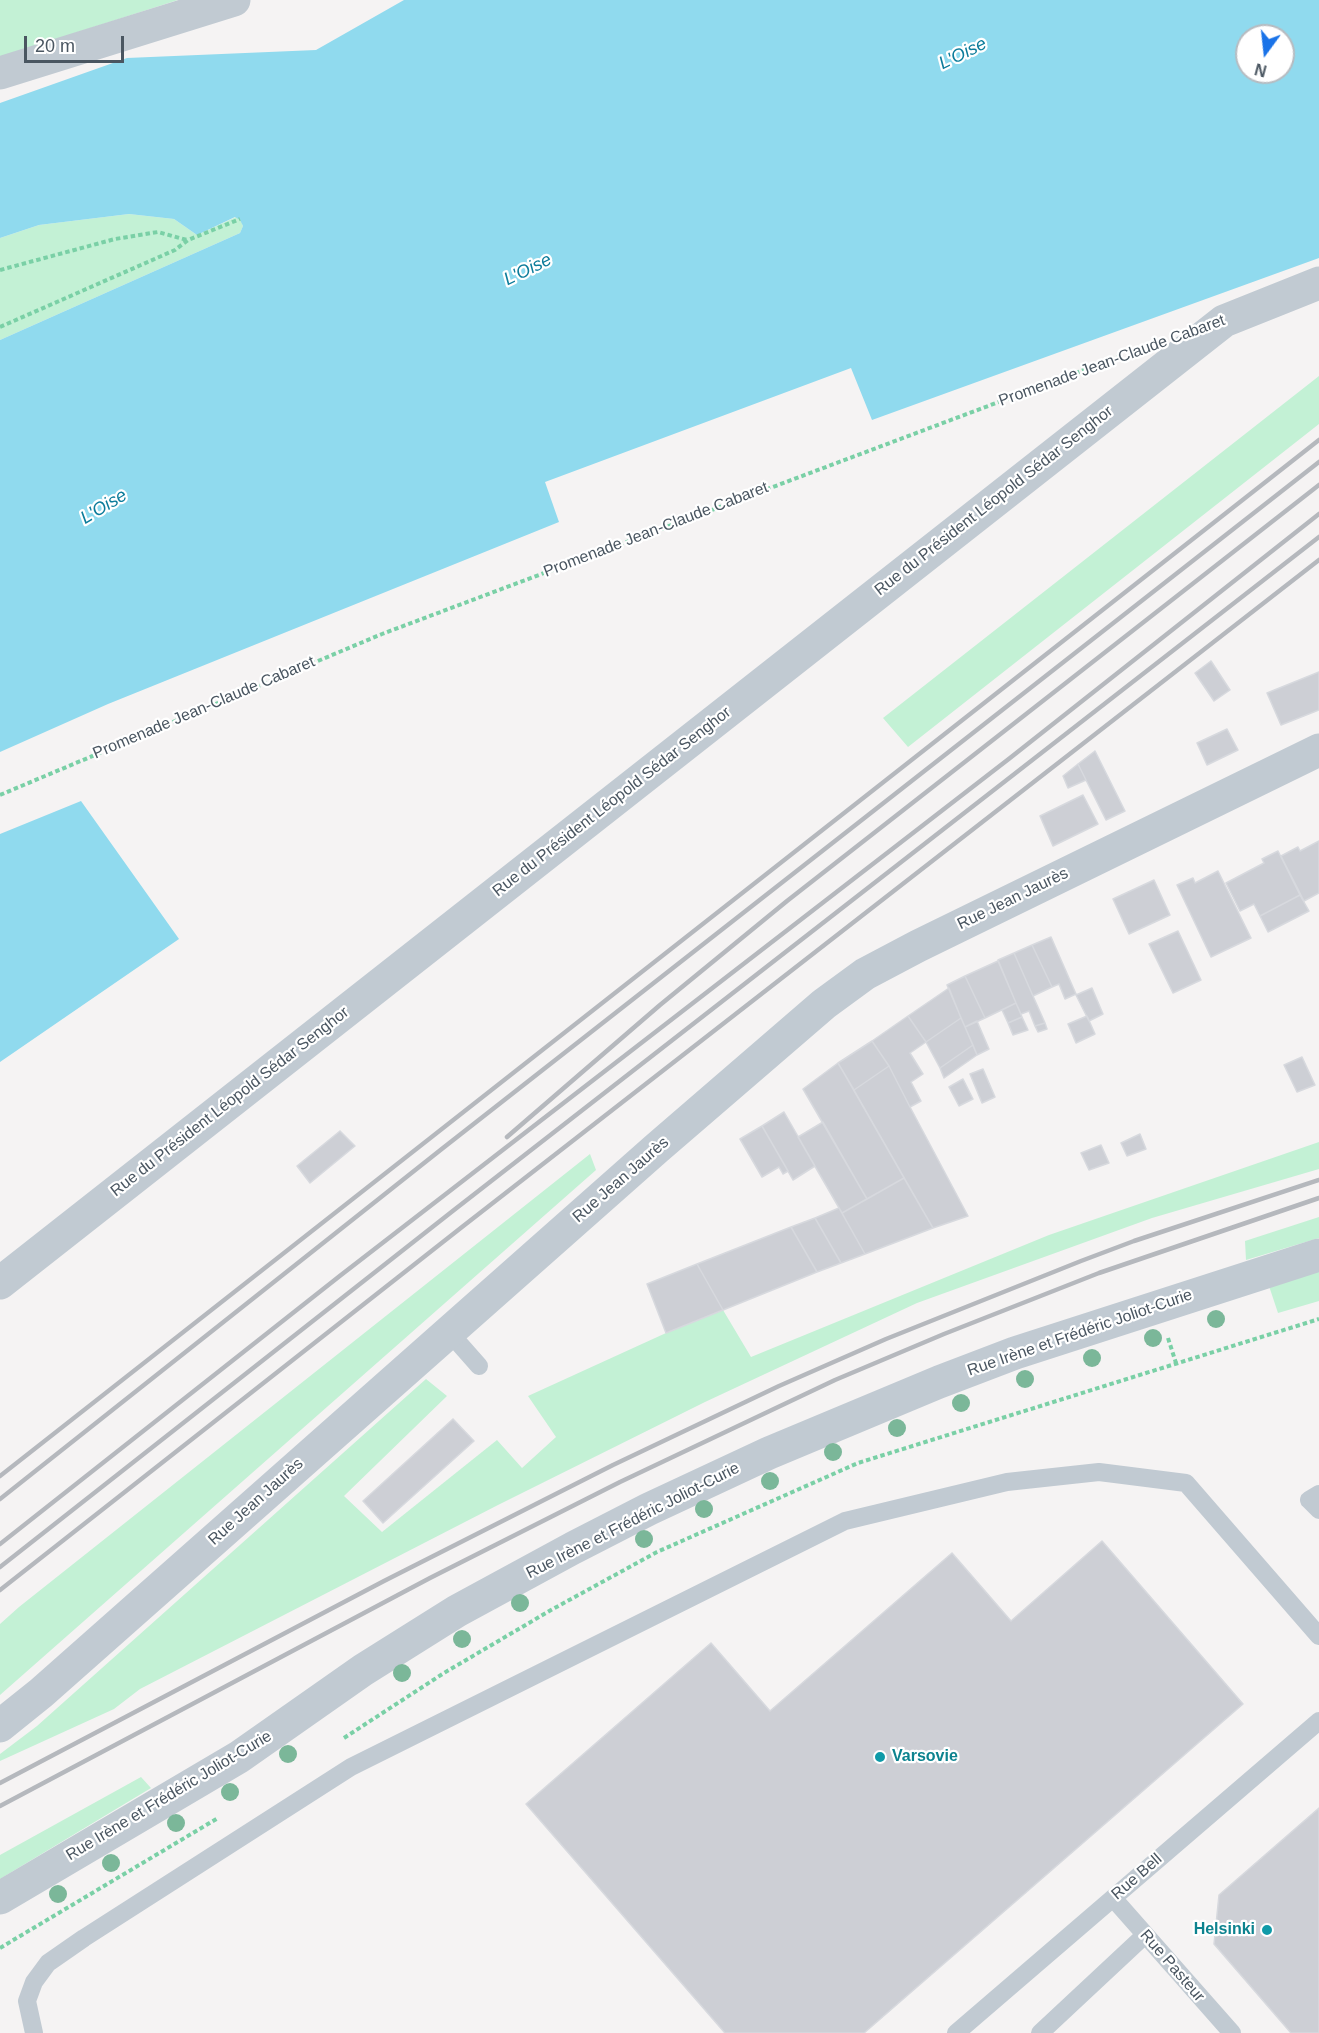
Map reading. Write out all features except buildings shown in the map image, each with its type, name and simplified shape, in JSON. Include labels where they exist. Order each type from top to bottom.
[{"type":"street","points":[[0,73],[234,0]]},
{"type":"street","name":"Promenade Jean-Claude Cabaret","points":[[1224,321],[1319,283]]},
{"type":"street","name":"Rue du Président Léopold Sédar Senghor","points":[[0,1283],[1224,321]]},
{"type":"street","name":"Rue Jean Jaurès","points":[[12,1717],[811,1015],[865,974],[951,929],[1319,750]]},
{"type":"street","name":"Rue Irène et Frédéric Joliot-Curie","points":[[0,1898],[239,1757],[363,1670],[457,1611],[641,1513],[778,1449],[1015,1353],[1319,1255]]},
{"type":"lane","points":[[449,1332],[479,1366]]},
{"type":"lane","points":[[34,2033],[27,2001],[34,1982],[48,1964],[84,1938],[351,1767],[845,1521],[1007,1482],[1099,1472],[1186,1483],[1319,1636]]},
{"type":"lane","points":[[1319,1494],[1309,1500],[1319,1510]]},
{"type":"lane","name":"Rue Bell","points":[[956,2033],[1319,1721]]},
{"type":"lane","name":"Rue Pasteur","points":[[1113,1898],[1232,2033]]},
{"type":"lane","points":[[1040,2033],[1145,1935]]},
{"type":"path","points":[[0,327],[175,250],[188,240],[240,219]]},
{"type":"path","points":[[0,270],[115,239],[158,232],[188,240]]},
{"type":"path","name":"Promenade Jean-Claude Cabaret","points":[[0,795],[382,634],[1123,356]]},
{"type":"green space","points":[[0,0],[178,0],[0,57]]},
{"type":"green space","points":[[129,214],[174,219],[197,235],[236,217],[240,219],[243,226],[240,233],[0,340],[0,238],[39,225]]},
{"type":"green space","points":[[1319,376],[1319,424],[908,747],[883,718]]},
{"type":"green space","points":[[1319,1142],[1319,1169],[1152,1218],[917,1303],[705,1402],[498,1505],[140,1689],[114,1709],[0,1761],[0,1754],[37,1726],[426,1379],[447,1396],[344,1496],[382,1532],[497,1440],[522,1468],[556,1437],[528,1396],[666,1333],[723,1310],[751,1357],[1049,1235]]},
{"type":"green space","points":[[590,1154],[596,1170],[0,1695],[0,1624]]},
{"type":"green space","points":[[1319,1217],[1319,1238],[1246,1260],[1245,1241]]},
{"type":"green space","points":[[1319,1271],[1319,1301],[1278,1313],[1269,1286]]},
{"type":"green space","points":[[141,1777],[151,1788],[0,1879],[0,1855]]},
{"type":"water","name":"L'Oise","points":[[404,0],[1319,0],[1319,258],[872,420],[851,368],[545,482],[559,522],[108,704],[0,752],[0,340],[240,233],[243,226],[235,217],[197,235],[174,219],[129,214],[39,225],[0,238],[0,103],[127,58],[316,50]]},
{"type":"water","points":[[81,801],[179,939],[0,1062],[0,834]]},
{"type":"railway","points":[[0,1476],[1319,440]]},
{"type":"railway","points":[[0,1499],[443,1148],[1319,462]]},
{"type":"railway","points":[[507,1137],[660,1005],[787,901],[1319,485]]},
{"type":"railway","points":[[0,1544],[341,1275],[1010,758],[1319,514]]},
{"type":"railway","points":[[0,1567],[454,1210],[1319,537]]},
{"type":"railway","points":[[0,1590],[1319,560]]},
{"type":"railway","points":[[0,1783],[384,1581],[613,1465],[779,1386],[886,1339],[1081,1261],[1134,1241],[1319,1180]]},
{"type":"railway","points":[[0,1806],[430,1578],[620,1482],[835,1380],[1099,1273],[1319,1198]]},
{"type":"place","name":"Varsovie","points":[[880,1757]]},
{"type":"place","name":"Helsinki","points":[[1267,1930]]}]
